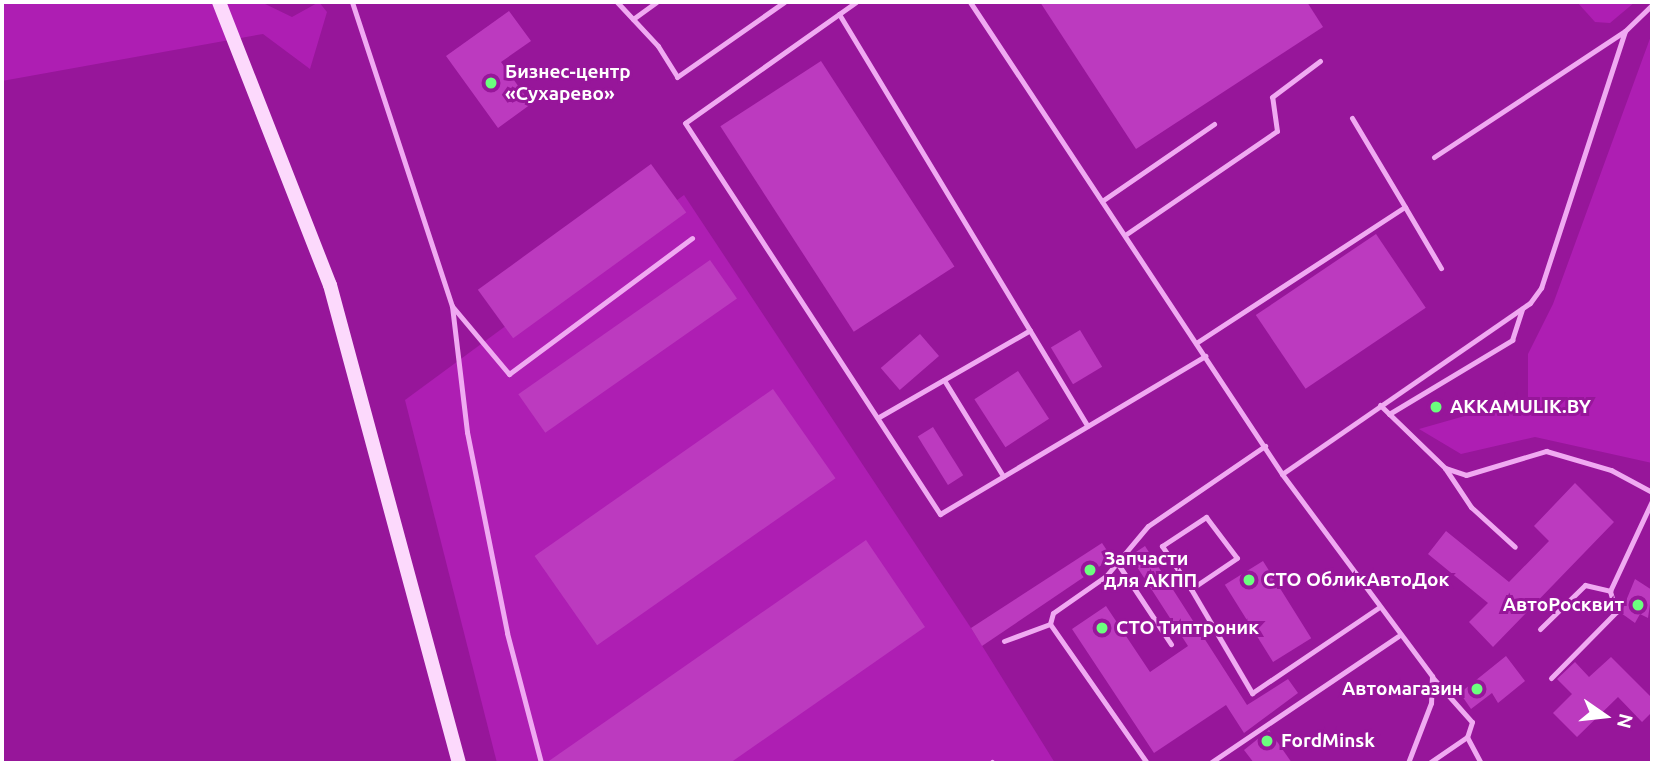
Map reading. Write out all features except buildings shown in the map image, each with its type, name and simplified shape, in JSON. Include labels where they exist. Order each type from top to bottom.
[{"type":"main road","points":[[219,2],[330,285],[459,763]]},
{"type":"lane","points":[[352,2],[452,306],[476,477],[541,763]]},
{"type":"lane","points":[[617,2],[677,77],[784,2]]},
{"type":"lane","points":[[633,19],[656,2]]},
{"type":"lane","points":[[856,2],[685,123],[940,514],[1205,356]]},
{"type":"lane","points":[[970,2],[1282,474],[1398,636],[1472,722],[1468,737],[1429,763]]},
{"type":"lane","points":[[1434,157],[1625,31],[1652,5]]},
{"type":"lane","points":[[839,14],[1088,426]]},
{"type":"lane","points":[[1282,474],[1522,309],[1541,288],[1625,31]]},
{"type":"lane","points":[[1125,236],[1277,131],[1272,97],[1320,61]]},
{"type":"lane","points":[[1352,118],[1441,268]]},
{"type":"lane","points":[[1102,201],[1214,124]]},
{"type":"lane","points":[[1196,342],[1405,207]]},
{"type":"lane","points":[[452,306],[509,373],[692,238]]},
{"type":"lane","points":[[1389,414],[1512,340],[1522,309]]},
{"type":"lane","points":[[879,417],[1030,330]]},
{"type":"lane","points":[[944,380],[1003,476]]},
{"type":"lane","points":[[1380,405],[1445,468],[1471,508],[1515,547]]},
{"type":"lane","points":[[1004,641],[1050,624],[1060,606],[1118,564],[1149,526],[1265,446]]},
{"type":"lane","points":[[1445,468],[1466,474],[1546,452],[1611,470],[1652,492]]},
{"type":"lane","points":[[1551,678],[1616,611],[1610,591],[1652,502]]},
{"type":"lane","points":[[1191,589],[1237,558],[1206,517],[1162,546],[1191,589],[1252,693],[1378,608]]},
{"type":"lane","points":[[1118,564],[1171,644]]},
{"type":"lane","points":[[1540,629],[1585,585],[1610,591]]},
{"type":"lane","points":[[1050,624],[1147,763]]},
{"type":"lane","points":[[1210,763],[1398,636]]},
{"type":"lane","points":[[1408,763],[1431,703],[1432,676]]},
{"type":"lane","points":[[1468,737],[1481,763]]},
{"type":"shaded area","points":[[2,2],[261,2],[292,17],[319,2],[327,12],[310,69],[263,34],[2,81]]},
{"type":"shaded area","points":[[1577,2],[1635,2],[1610,23],[1595,22]]},
{"type":"shaded area","points":[[1652,33],[1652,463],[1535,437],[1461,454],[1419,429],[1528,398],[1528,354],[1553,304]]},
{"type":"shaded area","points":[[684,195],[971,628],[1055,763],[497,763],[405,400]]},
{"type":"place","name":"Бизнес-центр «Сухарево»","points":[[491,83]]},
{"type":"place","name":"AKKAMULIK.BY","points":[[1436,407]]},
{"type":"place","name":"Запчасти для АКПП","points":[[1090,570]]},
{"type":"place","name":"СТО ОбликАвтоДок","points":[[1249,580]]},
{"type":"place","name":"АвтоРосквит","points":[[1638,605]]},
{"type":"place","name":"СТО Типтроник","points":[[1102,628]]},
{"type":"place","name":"Автомагазин","points":[[1477,689]]},
{"type":"place","name":"FordMinsk","points":[[1267,741]]}]
